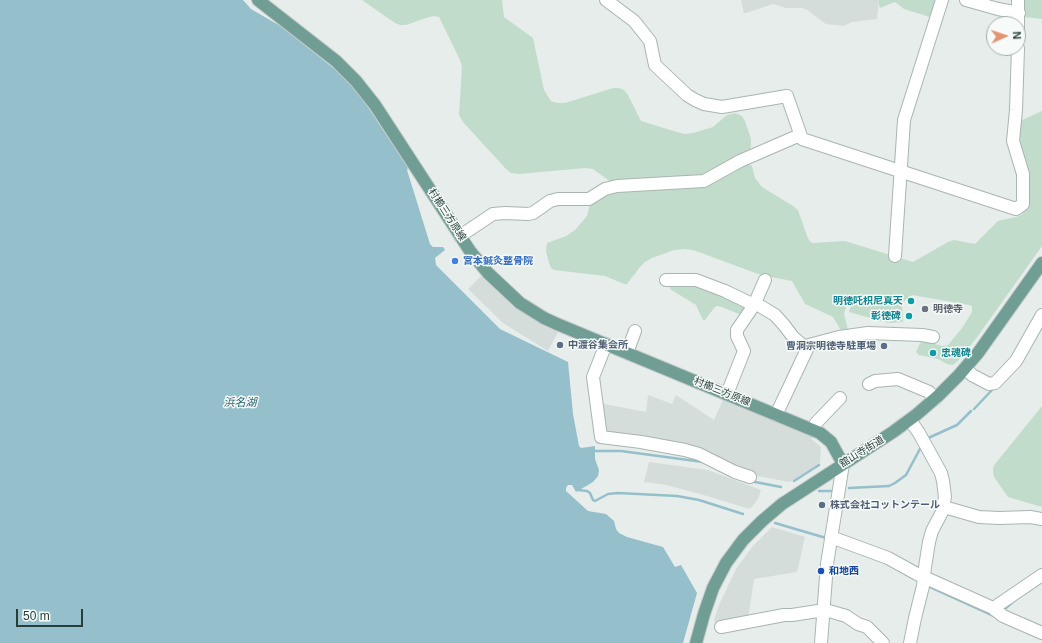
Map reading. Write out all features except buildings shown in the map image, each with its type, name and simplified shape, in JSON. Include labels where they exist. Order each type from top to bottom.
[{"type":"main road","name":"村櫛三方原線","points":[[258,0],[336,61],[356,81],[374,103],[470,252],[488,274],[520,303],[544,318],[814,430],[828,438],[843,464]]},
{"type":"main road","name":"舘山寺街道","points":[[696,643],[713,588],[726,563],[743,540],[782,504],[881,441],[910,420],[935,399],[965,368],[986,342],[1042,263]]},
{"type":"street","points":[[606,0],[634,21],[650,41],[656,65],[687,95],[704,104],[722,107],[787,96],[802,139],[1016,209],[1023,204],[1023,174],[1013,141],[1016,110],[1018,56]]},
{"type":"street","points":[[895,256],[903,127],[906,113],[942,0]]},
{"type":"street","points":[[966,0],[1011,8],[1018,0]]},
{"type":"street","points":[[460,236],[494,214],[533,213],[550,201],[558,199],[589,199],[605,189],[617,186],[704,182],[740,161],[800,135]]},
{"type":"street","points":[[666,280],[696,280],[755,304],[775,315],[793,337],[806,348]]},
{"type":"street","points":[[727,394],[744,351],[737,336],[737,330],[755,304],[765,280]]},
{"type":"street","points":[[965,368],[972,375],[989,384],[995,383],[1016,361],[1042,315]]},
{"type":"street","points":[[627,353],[635,331]]},
{"type":"street","points":[[776,415],[806,348],[812,344],[864,333],[908,334],[933,337]]},
{"type":"street","points":[[606,344],[593,377],[601,437],[660,448],[692,452],[750,477]]},
{"type":"street","points":[[870,384],[875,381],[898,379],[929,392],[935,399]]},
{"type":"street","points":[[814,430],[816,423],[840,398]]},
{"type":"street","points":[[910,420],[919,433],[943,481],[945,497],[944,507],[930,536],[924,567],[923,586],[910,643]]},
{"type":"street","points":[[820,643],[826,571],[843,464]]},
{"type":"street","points":[[944,507],[979,516],[999,518],[1030,517],[1042,519]]},
{"type":"street","points":[[831,537],[888,558],[924,577],[994,610],[1003,616],[1042,633]]},
{"type":"street","points":[[994,610],[998,605],[1042,575]]},
{"type":"street","points":[[721,627],[784,615],[829,611],[846,616],[858,624],[867,627],[883,643]]},
{"type":"shaded area","points":[[741,0],[879,0],[877,19],[852,22],[844,26],[826,24],[802,8],[786,8],[773,4],[744,13]]},
{"type":"shaded area","points":[[481,276],[516,308],[541,324],[558,332],[548,351],[503,323],[468,289]]},
{"type":"shaded area","points":[[648,395],[672,404],[676,395],[714,420],[723,400],[813,437],[811,439],[821,447],[820,463],[790,482],[751,475],[606,435],[599,403],[646,412]]},
{"type":"shaded area","points":[[649,462],[708,470],[761,490],[758,499],[750,509],[666,485],[644,482]]},
{"type":"shaded area","points":[[772,527],[805,537],[797,572],[754,579],[748,619],[715,622],[714,620],[719,605],[736,569],[752,547]]},
{"type":"green space","points":[[362,0],[502,0],[504,17],[533,38],[544,90],[551,101],[565,103],[613,88],[619,88],[624,90],[628,95],[641,121],[685,134],[713,127],[727,115],[735,113],[742,116],[745,121],[751,139],[749,152],[710,175],[611,182],[593,169],[585,168],[519,174],[511,173],[463,122],[459,115],[462,67],[439,17],[429,17],[406,25],[400,25]]},
{"type":"green space","points":[[879,0],[939,0],[933,18],[904,9],[895,2],[880,8]]},
{"type":"green space","points":[[1022,0],[1042,0],[1042,19],[1026,17],[1023,15]]},
{"type":"green space","points":[[1042,111],[1042,246],[978,336],[961,358],[953,365],[947,364],[938,359],[919,355],[916,352],[920,343],[924,341],[942,346],[948,345],[962,328],[972,312],[972,306],[969,305],[912,295],[902,303],[903,322],[888,323],[849,312],[852,301],[850,301],[847,304],[844,314],[848,330],[842,332],[833,317],[805,304],[792,281],[761,275],[693,250],[674,250],[652,258],[640,267],[627,284],[605,276],[554,270],[551,268],[549,263],[546,251],[547,243],[566,236],[575,230],[587,216],[590,204],[607,192],[700,185],[747,163],[752,166],[755,178],[762,187],[798,210],[807,236],[812,243],[845,241],[913,262],[954,240],[975,244],[998,221],[1016,217],[1025,211],[1026,205],[1018,147],[1019,123],[1022,120]]},
{"type":"green space","points":[[691,282],[746,306],[742,313],[739,314],[717,306],[705,320],[703,320],[696,305],[670,289],[671,284]]},
{"type":"green space","points":[[1042,406],[1042,507],[1008,497],[994,477],[993,468]]},
{"type":"water","name":"浜名湖","points":[[0,0],[243,0],[251,9],[282,27],[342,75],[368,107],[408,168],[407,170],[430,244],[433,247],[443,247],[445,250],[435,258],[436,265],[500,329],[568,362],[573,414],[579,446],[581,448],[595,446],[595,459],[599,470],[598,476],[593,482],[576,492],[572,485],[568,485],[566,491],[588,511],[606,514],[614,521],[616,529],[619,533],[627,537],[663,547],[675,567],[681,565],[697,593],[683,643],[0,643]]},
{"type":"waterway","points":[[974,409],[992,390]]},
{"type":"waterway","points":[[926,439],[957,425],[971,411]]},
{"type":"waterway","points":[[849,488],[889,486],[895,483],[906,475],[921,447]]},
{"type":"waterway","points":[[595,451],[621,451],[703,462]]},
{"type":"waterway","points":[[794,481],[819,465]]},
{"type":"waterway","points":[[750,481],[781,487]]},
{"type":"waterway","points":[[578,490],[587,491],[595,501],[608,494],[618,493],[677,496],[699,500],[743,514]]},
{"type":"waterway","points":[[819,491],[833,491]]},
{"type":"waterway","points":[[775,523],[826,538]]},
{"type":"waterway","points":[[928,586],[994,616]]},
{"type":"waterway","points":[[1006,608],[1015,600]]},
{"type":"place","name":"宮本鍼灸整骨院","points":[[455,261]]},
{"type":"place","name":"明徳吒枳尼真天","points":[[911,301]]},
{"type":"place","name":"明徳寺","points":[[925,309]]},
{"type":"place","name":"彰徳碑","points":[[909,316]]},
{"type":"place","name":"中渡谷集会所","points":[[560,345]]},
{"type":"place","name":"曹洞宗明徳寺駐車場","points":[[884,346]]},
{"type":"place","name":"忠魂碑","points":[[933,353]]},
{"type":"place","name":"株式会社コットンテール","points":[[822,505]]},
{"type":"place","name":"和地西","points":[[821,571]]}]
